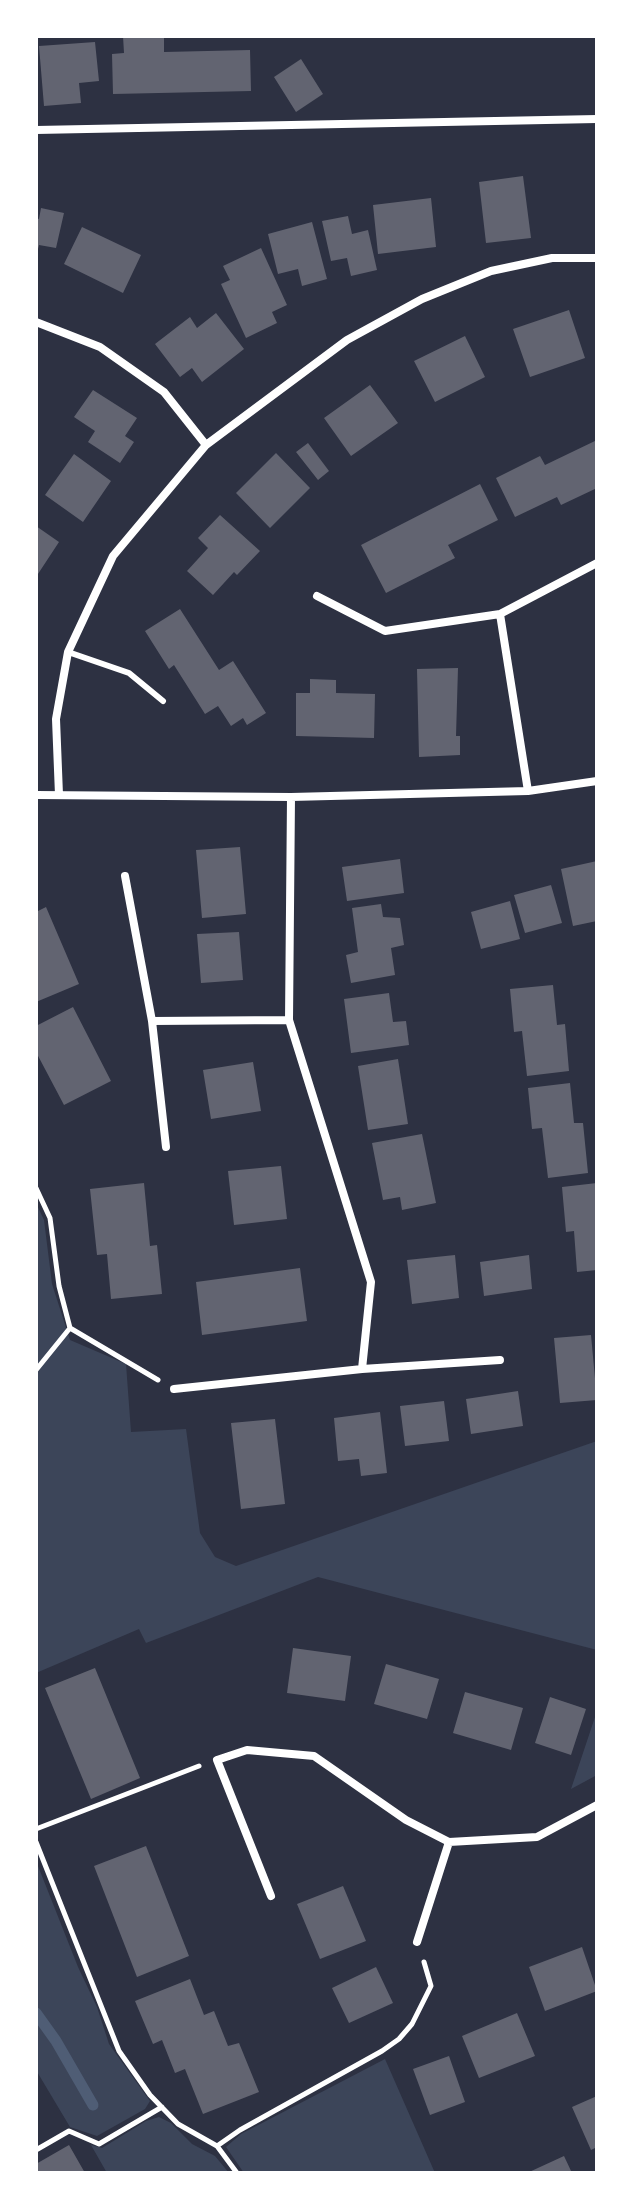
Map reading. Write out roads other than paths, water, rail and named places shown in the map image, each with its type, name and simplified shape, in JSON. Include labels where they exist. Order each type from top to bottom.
[{"type":"street","points":[[36,130],[597,119]]},
{"type":"street","points":[[59,795],[56,719],[68,652],[113,556],[206,445],[347,340],[422,299],[491,271],[552,258],[597,258]]},
{"type":"street","points":[[36,322],[100,347],[164,392],[206,445]]},
{"type":"street","points":[[317,596],[385,631],[500,614],[597,563]]},
{"type":"street","points":[[500,614],[528,791]]},
{"type":"street","points":[[36,795],[291,797],[528,791],[597,781]]},
{"type":"street","points":[[291,797],[289,1020],[371,1282],[362,1369]]},
{"type":"street","points":[[125,876],[152,1021],[166,1147]]},
{"type":"street","points":[[152,1021],[289,1020]]},
{"type":"street","points":[[174,1389],[362,1369],[500,1360]]},
{"type":"street","points":[[271,1896],[217,1760],[247,1750],[314,1756],[406,1820],[449,1842],[537,1837],[597,1805]]},
{"type":"street","points":[[417,1942],[449,1842]]},
{"type":"lane","points":[[68,652],[129,673],[163,701]]},
{"type":"waterway","points":[[36,2013],[93,2105]]}]
